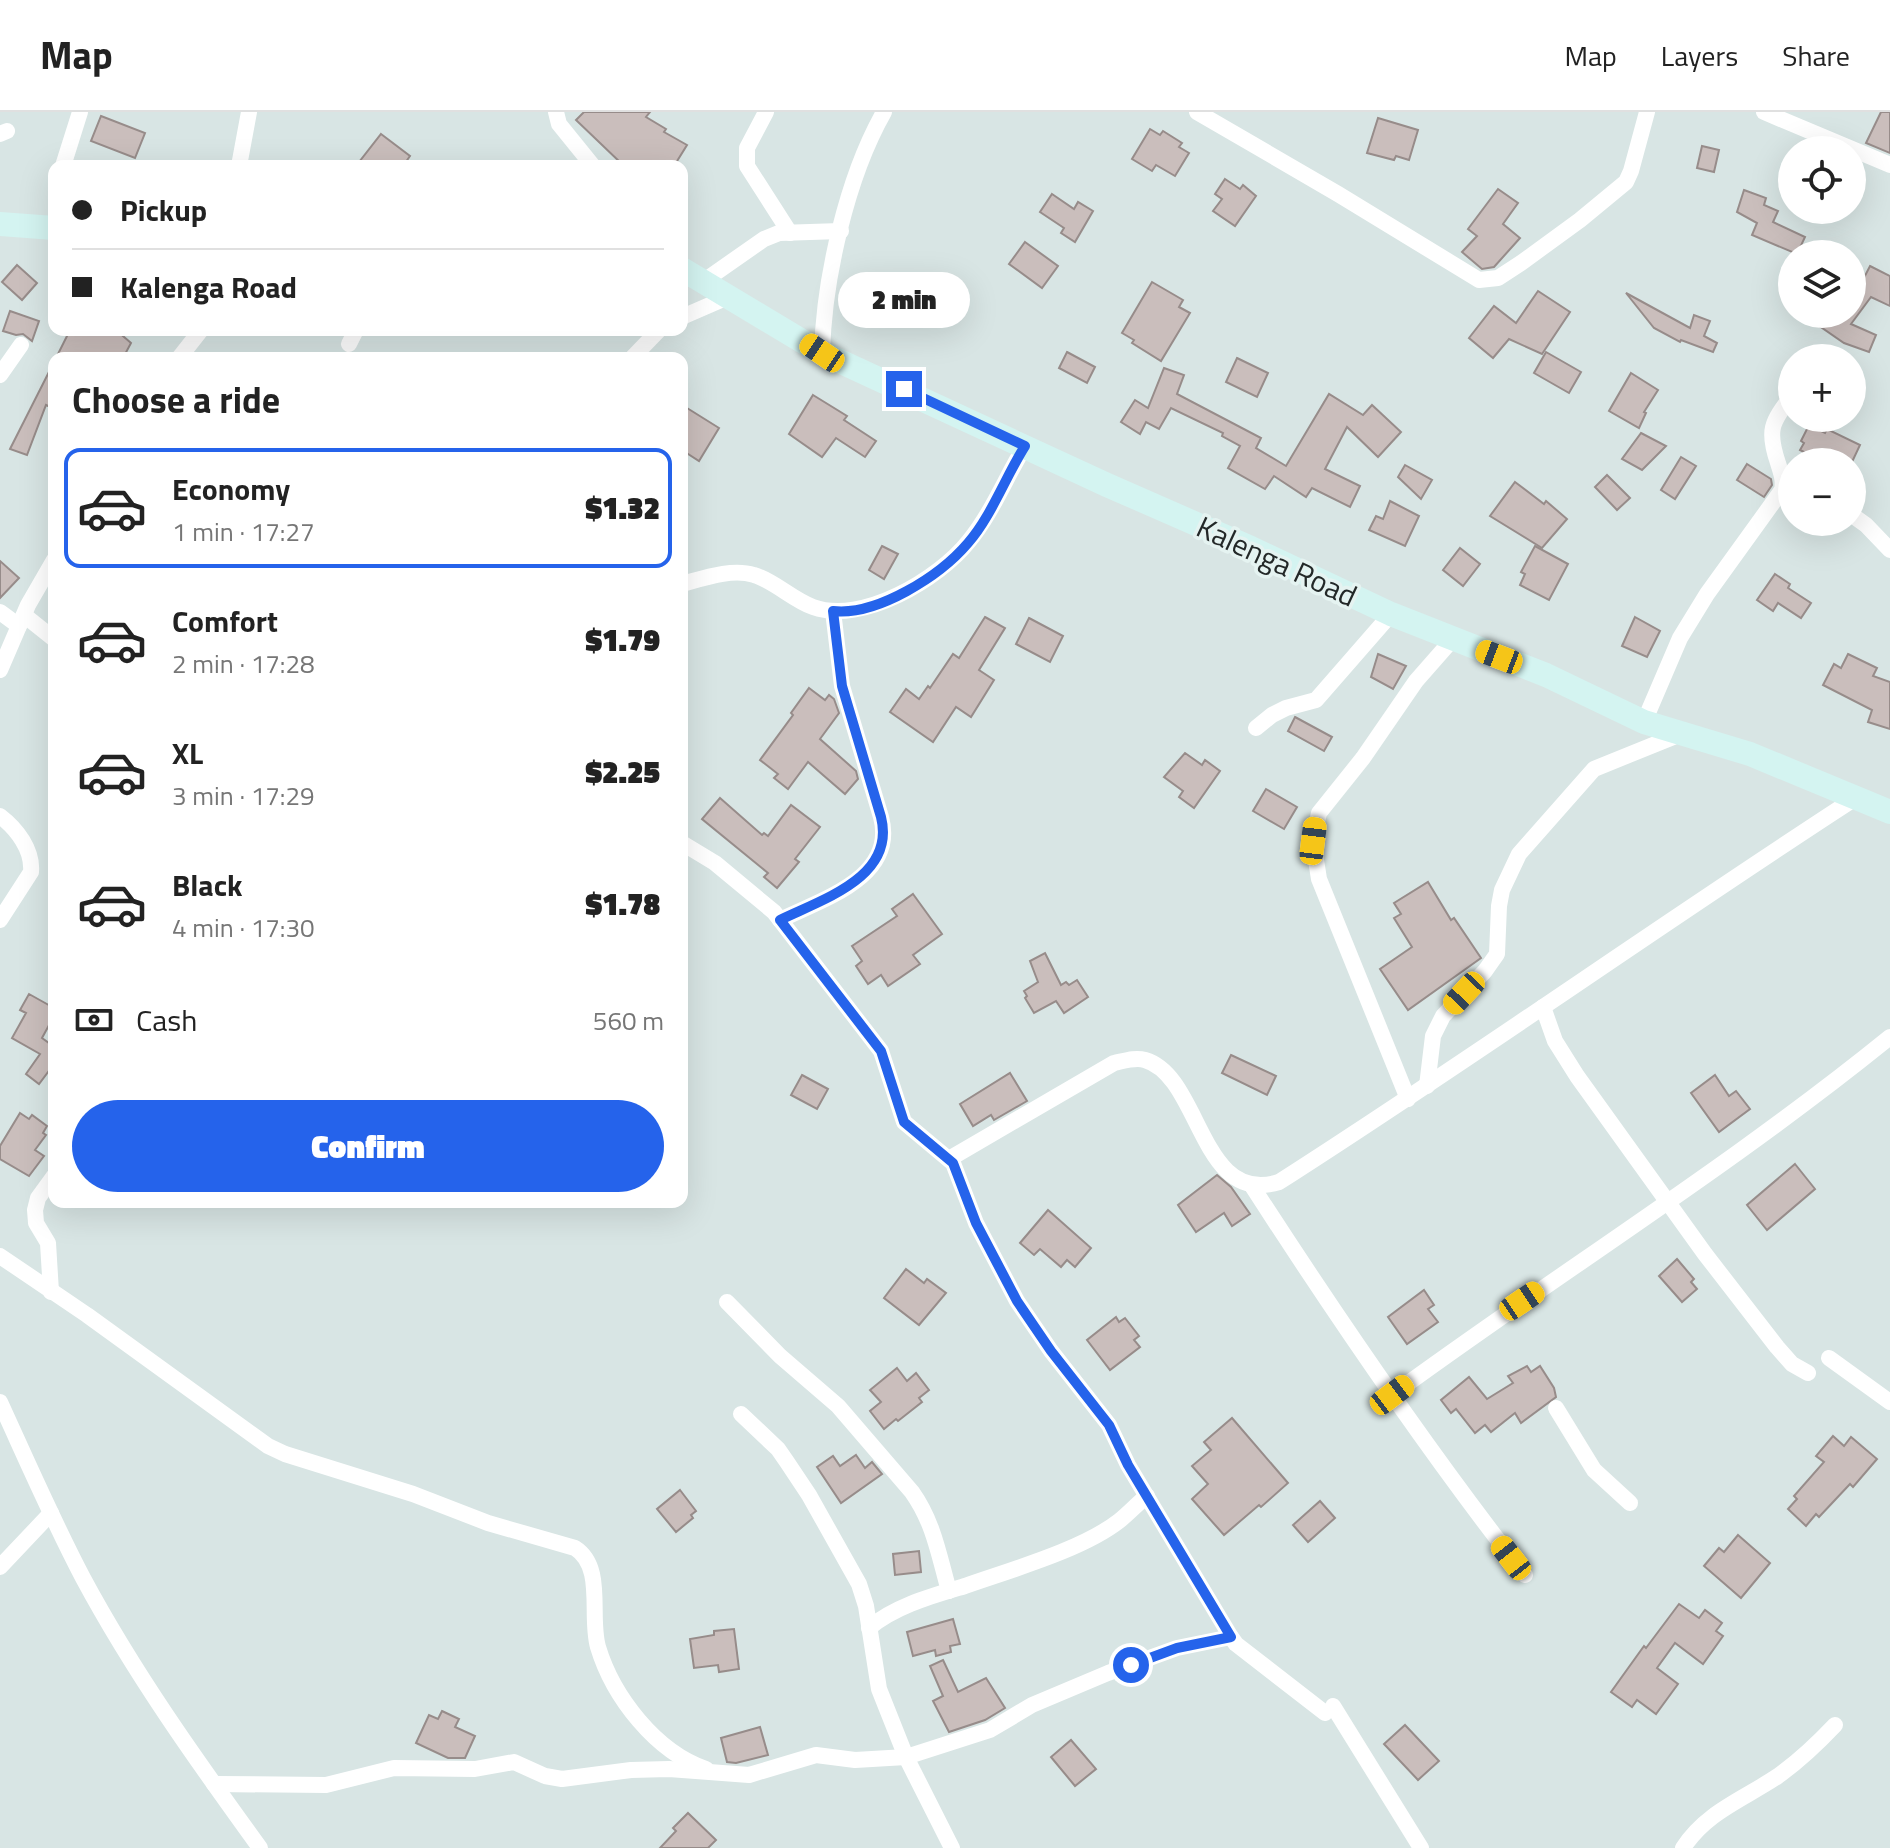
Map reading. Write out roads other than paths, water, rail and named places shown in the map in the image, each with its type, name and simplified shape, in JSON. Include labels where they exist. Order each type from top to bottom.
[{"type":"main road","points":[[0,224],[48,228]]},
{"type":"main road","name":"Kalenga Road","points":[[688,272],[822,353],[1391,614],[1546,675],[1644,722],[1750,754],[1890,812]]},
{"type":"street","points":[[65,160],[80,112]]},
{"type":"street","points":[[240,160],[249,112]]},
{"type":"street","points":[[556,112],[559,124],[588,160]]},
{"type":"street","points":[[766,112],[747,148],[747,166],[790,233]]},
{"type":"street","points":[[822,353],[823,315],[841,231],[871,136],[884,112]]},
{"type":"street","points":[[1197,112],[1479,280],[1486,281],[1498,278],[1521,263],[1626,182],[1647,112]]},
{"type":"street","points":[[1764,112],[1890,165]]},
{"type":"street","points":[[704,281],[764,239],[779,233],[841,231]]},
{"type":"street","points":[[688,314],[728,297]]},
{"type":"street","points":[[184,352],[196,336]]},
{"type":"street","points":[[638,352],[653,336]]},
{"type":"street","points":[[0,375],[21,345]]},
{"type":"street","points":[[1778,416],[1772,425],[1774,452],[1778,461]]},
{"type":"street","points":[[688,583],[738,573],[756,575],[813,607],[833,611],[861,609],[902,594],[958,552],[977,529],[1025,446]]},
{"type":"street","points":[[1644,722],[1680,638],[1707,594],[1778,496]]},
{"type":"street","points":[[1866,525],[1890,550]]},
{"type":"street","points":[[0,670],[48,571]]},
{"type":"street","points":[[780,920],[863,877],[883,846],[885,832],[842,686],[833,611]]},
{"type":"street","points":[[0,612],[22,620],[48,635]]},
{"type":"street","points":[[1256,728],[1272,715],[1316,700],[1391,614]]},
{"type":"street","points":[[1408,1099],[1319,879],[1313,841],[1319,813],[1363,758],[1416,681],[1452,640]]},
{"type":"street","points":[[1427,1086],[1433,1036],[1443,1016],[1497,954],[1502,890],[1519,854],[1594,769],[1684,733]]},
{"type":"street","points":[[1252,1186],[1279,1182],[1408,1099],[1710,892],[1854,799]]},
{"type":"street","points":[[0,816],[22,840],[32,864],[31,872],[0,920]]},
{"type":"street","points":[[688,847],[715,863],[774,912],[881,1051],[904,1122],[953,1163],[976,1223],[1017,1301],[1051,1351],[1109,1425],[1147,1496],[1231,1637],[1236,1644],[1329,1709],[1421,1848]]},
{"type":"street","points":[[1543,1007],[1555,1041],[1577,1076],[1705,1254],[1777,1347],[1792,1364],[1808,1373]]},
{"type":"street","points":[[1392,1395],[1497,1318],[1785,1120],[1890,1037]]},
{"type":"street","points":[[949,1159],[1114,1063],[1137,1059],[1152,1063],[1171,1079],[1210,1151],[1233,1175],[1252,1186],[1331,1310],[1455,1485],[1525,1575]]},
{"type":"street","points":[[48,1184],[38,1198],[35,1210],[36,1223],[48,1243],[51,1292]]},
{"type":"street","points":[[0,1256],[268,1446],[413,1494],[488,1523],[582,1552],[592,1577],[597,1644],[610,1677],[636,1715],[666,1748],[698,1766],[724,1775]]},
{"type":"street","points":[[727,1302],[780,1356],[838,1406],[912,1492],[936,1535],[949,1591]]},
{"type":"street","points":[[1829,1358],[1890,1402]]},
{"type":"street","points":[[0,1402],[84,1580],[135,1667],[260,1848]]},
{"type":"street","points":[[1556,1408],[1594,1470],[1630,1503]]},
{"type":"street","points":[[741,1414],[778,1449],[809,1495],[859,1584],[879,1689],[906,1757],[952,1848]]},
{"type":"street","points":[[869,1628],[882,1617],[1028,1564],[1099,1534],[1147,1496]]},
{"type":"street","points":[[0,1567],[51,1513]]},
{"type":"street","points":[[214,1784],[326,1785],[394,1768],[475,1769],[514,1762],[545,1776],[562,1779],[669,1769],[749,1775],[816,1755],[855,1760],[906,1757],[990,1730],[1032,1705],[1108,1673],[1177,1648],[1231,1637]]},
{"type":"street","points":[[1683,1848],[1706,1819],[1776,1777],[1807,1753],[1835,1725]]}]
